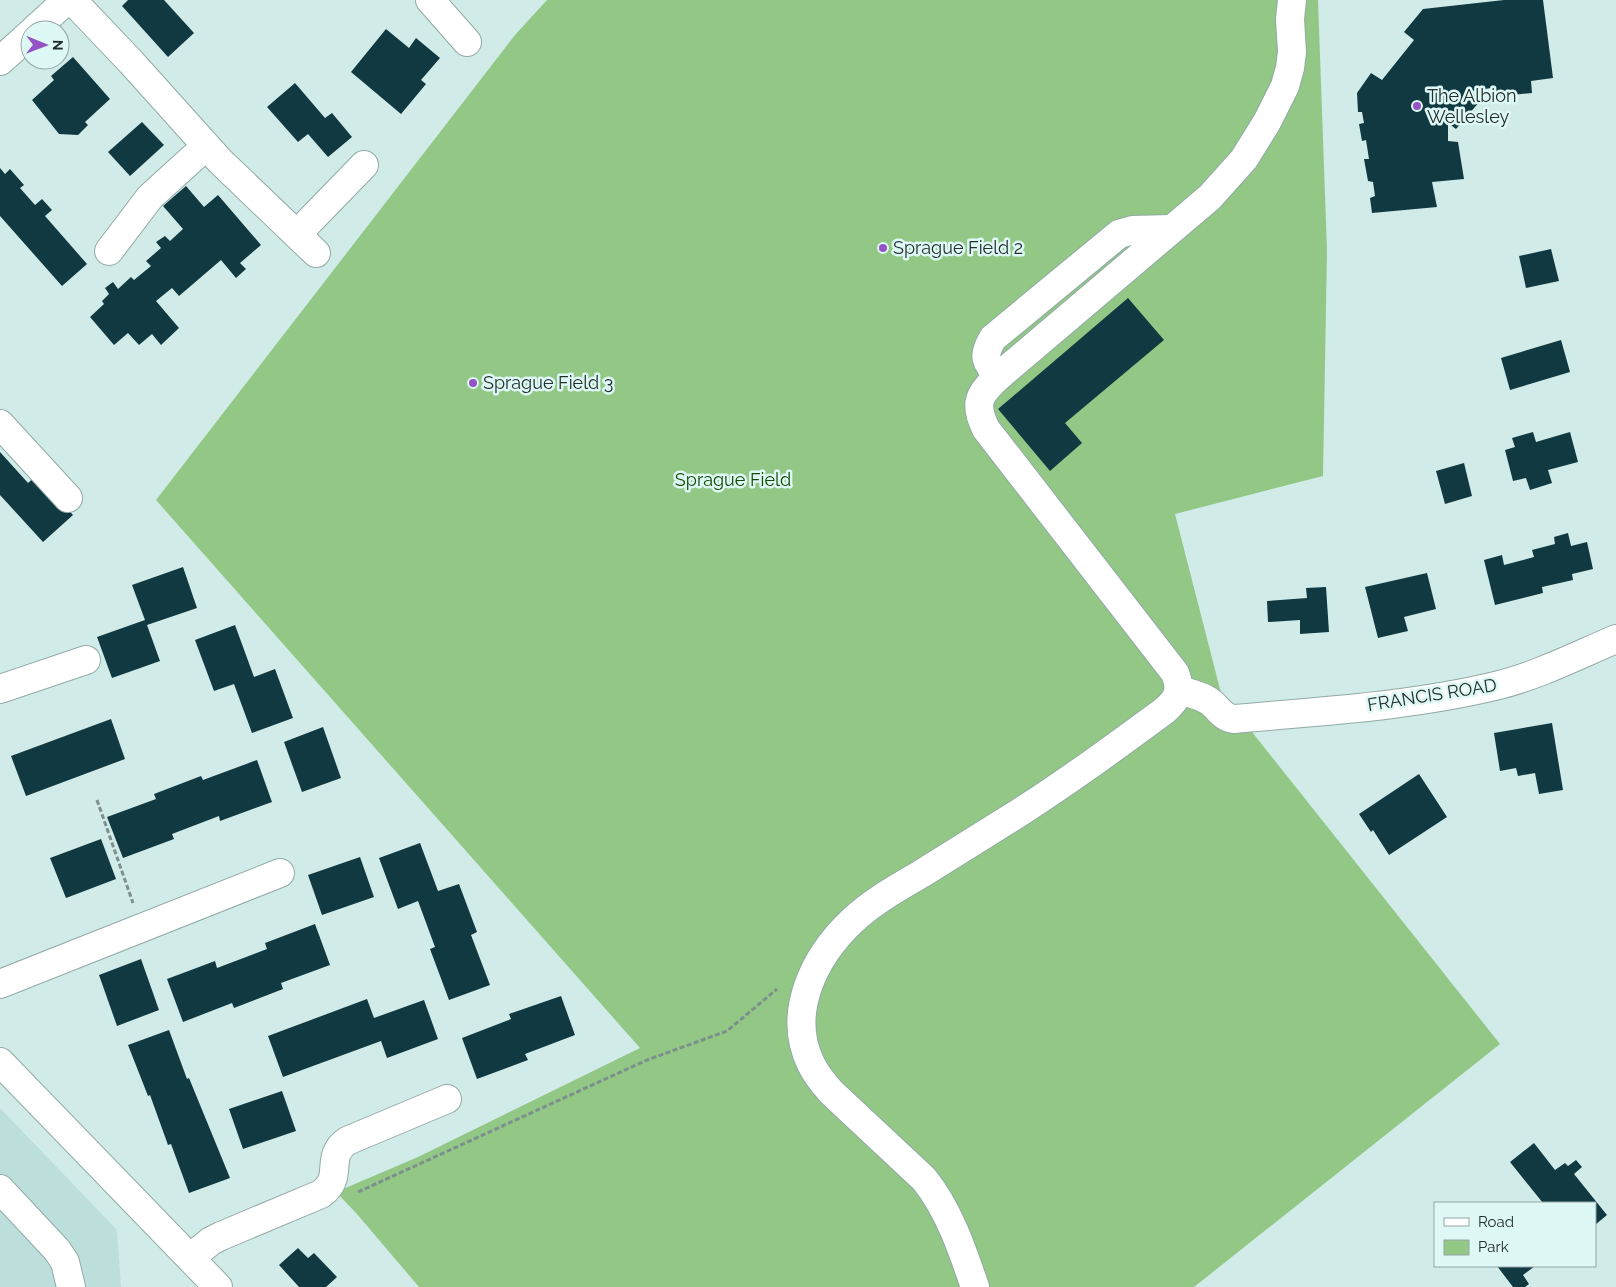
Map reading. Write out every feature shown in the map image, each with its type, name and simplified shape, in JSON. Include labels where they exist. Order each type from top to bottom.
[{"type":"street","points":[[45,20],[67,0]]},
{"type":"street","points":[[72,0],[132,62],[205,146],[316,253]]},
{"type":"street","points":[[430,0],[467,42]]},
{"type":"street","points":[[975,1287],[957,1238],[934,1190],[924,1178],[831,1092],[810,1064],[804,1045],[802,1005],[814,969],[838,936],[852,921],[867,909],[1073,778],[1164,711],[1176,698],[1179,690],[1175,673],[986,429],[980,414],[980,398],[985,389],[999,376],[991,368],[986,358],[986,352],[993,338],[1119,234],[1133,230],[1171,229],[1210,197],[1228,178],[1244,159],[1277,104],[1285,86],[1292,52],[1290,19],[1292,0]]},
{"type":"street","points":[[0,61],[20,43]]},
{"type":"street","points":[[108,251],[150,197],[205,146]]},
{"type":"street","points":[[297,234],[364,165]]},
{"type":"street","points":[[0,424],[68,498]]},
{"type":"street","name":"FRANCIS ROAD","points":[[1179,690],[1209,701],[1225,717],[1230,719],[1387,704],[1470,691],[1500,684],[1524,677],[1616,639]]},
{"type":"street","points":[[0,689],[86,660]]},
{"type":"street","points":[[0,984],[280,873]]},
{"type":"street","points":[[0,1062],[218,1287]]},
{"type":"street","points":[[190,1258],[211,1241],[221,1236],[327,1190],[334,1178],[336,1152],[347,1141],[447,1099]]},
{"type":"street","points":[[4,1199],[57,1250],[65,1262],[71,1287]]},
{"type":"path","points":[[97,800],[142,928]]},
{"type":"path","points":[[357,1192],[647,1060],[727,1032],[801,970],[814,969]]},
{"type":"shaded area","points":[[0,1108],[117,1230],[121,1287],[0,1287]]},
{"type":"green space","name":"Sprague Field","points":[[547,0],[1318,0],[1327,251],[1323,476],[1175,514],[1221,693],[1500,1044],[1194,1287],[419,1287],[336,1192],[418,1157],[640,1048],[156,500],[515,35]]},
{"type":"building","points":[[128,0],[164,0],[194,33],[168,57],[122,6]]},
{"type":"building","name":"The Albion Wellesley","points":[[1504,0],[1543,0],[1553,78],[1531,81],[1532,93],[1492,97],[1491,88],[1472,91],[1481,100],[1456,129],[1448,123],[1448,141],[1458,142],[1464,179],[1432,182],[1437,207],[1372,213],[1370,198],[1375,196],[1373,182],[1368,181],[1364,159],[1369,159],[1366,140],[1362,141],[1359,124],[1364,123],[1362,112],[1358,112],[1357,93],[1371,73],[1382,80],[1414,40],[1404,32],[1423,9]]},
{"type":"building","points":[[386,29],[409,48],[416,38],[440,58],[421,80],[426,84],[401,114],[351,72]]},
{"type":"building","points":[[73,57],[110,99],[85,122],[88,125],[78,135],[59,134],[32,100],[54,80],[51,76],[58,70],[70,70],[70,60]]},
{"type":"building","points":[[295,83],[325,118],[332,113],[352,137],[328,157],[308,134],[298,142],[267,107]]},
{"type":"building","points":[[142,122],[164,145],[130,176],[108,152]]},
{"type":"building","points":[[0,168],[5,174],[10,169],[24,185],[20,188],[35,205],[42,199],[52,210],[45,216],[87,264],[62,286],[0,216]]},
{"type":"building","points":[[186,186],[204,207],[218,195],[261,245],[240,263],[246,269],[236,278],[221,260],[179,296],[172,288],[156,301],[179,328],[161,345],[152,334],[139,345],[128,333],[114,345],[90,317],[104,304],[102,301],[109,294],[105,288],[113,282],[118,289],[131,277],[134,280],[151,266],[146,261],[161,248],[156,242],[165,236],[170,241],[183,229],[163,206]]},
{"type":"building","points":[[1551,249],[1559,281],[1526,288],[1519,256]]},
{"type":"building","points":[[1128,298],[1164,340],[1065,423],[1082,443],[1050,471],[998,409]]},
{"type":"building","points":[[1561,340],[1570,372],[1510,390],[1501,358]]},
{"type":"building","points":[[1533,432],[1536,442],[1570,432],[1578,462],[1548,470],[1552,483],[1530,490],[1526,478],[1513,481],[1505,450],[1515,447],[1512,438]]},
{"type":"building","points":[[0,452],[28,483],[37,475],[73,515],[43,542],[0,495]]},
{"type":"building","points":[[1464,463],[1472,496],[1445,504],[1436,471]]},
{"type":"building","points":[[1568,533],[1571,546],[1587,542],[1593,569],[1572,574],[1573,580],[1542,587],[1543,593],[1495,605],[1484,560],[1502,555],[1504,565],[1534,557],[1532,550],[1555,544],[1554,537]]},
{"type":"building","points":[[183,567],[197,608],[147,625],[160,661],[112,678],[97,637],[145,620],[132,585]]},
{"type":"building","points":[[1427,573],[1436,609],[1404,617],[1408,631],[1378,638],[1365,587]]},
{"type":"building","points":[[1326,587],[1329,632],[1300,634],[1300,620],[1268,622],[1267,601],[1307,598],[1306,588]]},
{"type":"building","points":[[235,625],[254,677],[275,669],[293,718],[252,733],[234,684],[214,691],[195,640]]},
{"type":"building","points":[[111,719],[125,759],[26,796],[11,756]]},
{"type":"building","points":[[1552,723],[1563,790],[1539,794],[1535,773],[1518,776],[1516,768],[1500,771],[1494,733]]},
{"type":"building","points":[[323,727],[341,778],[302,792],[284,742]]},
{"type":"building","points":[[257,760],[272,802],[220,821],[219,816],[172,834],[174,839],[123,858],[107,817],[156,799],[154,794],[201,776],[203,780]]},
{"type":"building","points":[[1419,774],[1447,817],[1389,855],[1373,830],[1371,832],[1359,814]]},
{"type":"building","points":[[101,839],[116,879],[66,898],[50,858]]},
{"type":"building","points":[[420,843],[438,891],[459,884],[477,932],[471,935],[490,985],[449,1000],[430,949],[435,947],[418,901],[398,909],[379,858]]},
{"type":"building","points":[[360,857],[374,897],[322,915],[308,875]]},
{"type":"building","points":[[315,924],[330,965],[281,983],[283,989],[234,1008],[232,1003],[183,1022],[167,979],[215,961],[217,968],[267,949],[265,943]]},
{"type":"building","points":[[141,959],[159,1010],[117,1026],[99,975]]},
{"type":"building","points":[[561,996],[575,1035],[525,1054],[528,1060],[477,1079],[462,1038],[511,1019],[509,1014]]},
{"type":"building","points":[[367,999],[374,1018],[424,1000],[438,1039],[387,1058],[381,1041],[283,1077],[268,1036]]},
{"type":"building","points":[[169,1030],[187,1079],[189,1078],[230,1178],[189,1193],[171,1144],[168,1145],[150,1095],[148,1096],[128,1045]]},
{"type":"building","points":[[282,1091],[296,1131],[243,1149],[229,1109]]},
{"type":"building","points":[[1534,1143],[1555,1170],[1565,1163],[1568,1166],[1576,1160],[1582,1167],[1574,1174],[1607,1215],[1596,1224],[1596,1202],[1542,1202],[1510,1162]]},
{"type":"building","points":[[298,1248],[308,1258],[314,1253],[337,1277],[326,1287],[299,1287],[279,1265]]},
{"type":"building","points":[[1498,1267],[1534,1267],[1523,1275],[1529,1284],[1525,1287],[1513,1287]]},
{"type":"place","name":"The Albion Wellesley","points":[[1417,106]]},
{"type":"place","name":"Sprague Field 2","points":[[883,248]]},
{"type":"place","name":"Sprague Field 3","points":[[473,383]]}]
